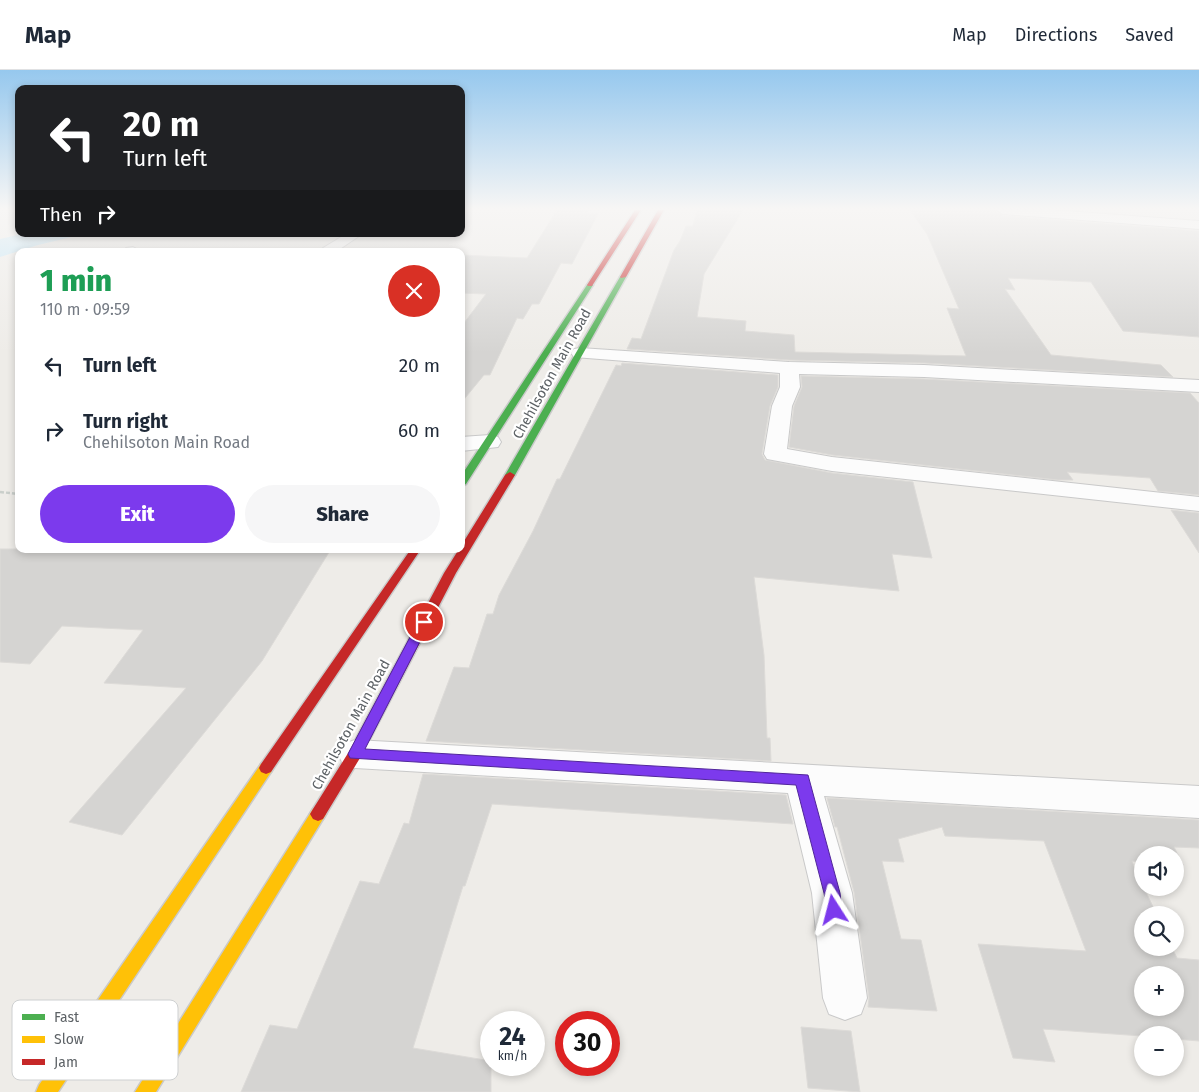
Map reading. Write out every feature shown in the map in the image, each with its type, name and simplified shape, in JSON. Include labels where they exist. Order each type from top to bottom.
[{"type":"main road","name":"Chehilsoton Main Road","points":[[465,478],[608,258]]},
{"type":"main road","name":"Chehilsoton Main Road","points":[[465,549],[528,446],[634,258]]},
{"type":"main road","points":[[109,1000],[413,553]]},
{"type":"main road","name":"Chehilsoton Main Road","points":[[178,1039],[356,754],[450,573],[462,553]]},
{"type":"main road","points":[[46,1092],[54,1080]]},
{"type":"main road","name":"Chehilsoton Main Road","points":[[145,1092],[152,1080]]},
{"type":"street","points":[[580,353],[789,368],[924,371],[1199,386]]},
{"type":"street","points":[[789,368],[790,387],[782,406],[775,454],[832,464],[1199,504]]},
{"type":"street","points":[[465,444],[490,442]]},
{"type":"street","points":[[356,754],[1199,802]]},
{"type":"street","points":[[802,779],[832,893],[845,998]]},
{"type":"path","points":[[0,492],[15,494]]},
{"type":"building","points":[[465,258],[575,258],[572,264],[561,263],[539,304],[532,304],[523,319],[517,318],[490,375],[484,375],[465,398],[465,322],[486,294],[465,293]]},
{"type":"building","points":[[671,258],[714,258],[704,274],[697,317],[746,321],[745,331],[794,335],[795,352],[966,356],[947,308],[959,309],[937,258],[1199,258],[1199,337],[1123,331],[1091,282],[1008,278],[1015,290],[1005,289],[1051,355],[1161,365],[1173,377],[924,363],[789,360],[627,349],[632,338],[641,339]]},
{"type":"building","points":[[622,363],[778,375],[778,387],[770,406],[762,454],[765,460],[832,473],[913,482],[932,558],[892,554],[899,591],[754,577],[764,655],[767,738],[770,738],[771,761],[426,741],[454,667],[469,668],[487,614],[493,614],[499,595],[533,531],[557,479],[560,479],[616,365],[621,366]]},
{"type":"building","points":[[801,376],[924,379],[1190,393],[1199,403],[1199,495],[1158,491],[1150,478],[1067,472],[1073,480],[1058,480],[832,455],[789,447],[794,406],[802,387]]},
{"type":"building","points":[[1171,510],[1199,513],[1199,553]]},
{"type":"building","points":[[0,549],[15,549],[15,553],[329,553],[262,661],[122,835],[69,822],[186,688],[104,683],[143,630],[62,626],[30,664],[0,662]]},
{"type":"building","points":[[423,774],[786,795],[793,824],[492,804],[465,886],[463,886],[413,1048],[480,1059],[480,1076],[491,1076],[491,1092],[241,1092],[270,1025],[297,1029],[360,881],[379,884],[404,823],[409,824]]},
{"type":"building","points":[[827,798],[1199,820],[1199,848],[1184,846],[1134,846],[1134,861],[1132,861],[1134,866],[1134,896],[1148,896],[1153,906],[1134,906],[1134,956],[1176,956],[1177,958],[1199,960],[1199,1041],[1184,1040],[1184,1026],[1134,1026],[1134,1035],[1043,1029],[1055,1062],[1013,1058],[978,944],[1086,951],[1044,841],[945,836],[942,827],[898,839],[904,862],[882,861],[901,939],[921,940],[937,1011],[868,1007],[869,998],[854,892],[837,827],[835,827]]},
{"type":"building","points":[[801,1027],[851,1031],[860,1092],[808,1088]]},
{"type":"traffic: fast","points":[[510,475],[623,277]]},
{"type":"traffic: fast","points":[[465,478],[590,285]]},
{"type":"traffic: slow","points":[[108,1000],[266,768]]},
{"type":"traffic: slow","points":[[178,1039],[318,814]]},
{"type":"traffic: slow","points":[[46,1092],[54,1080]]},
{"type":"traffic: slow","points":[[145,1092],[152,1080]]},
{"type":"traffic: jam","points":[[590,285],[607,258]]},
{"type":"traffic: jam","points":[[623,277],[634,258]]},
{"type":"traffic: jam","points":[[465,548],[510,475]]},
{"type":"traffic: jam","points":[[266,768],[413,553]]},
{"type":"traffic: jam","points":[[318,814],[355,754],[462,553]]},
{"type":"route","points":[[424,622],[356,754],[802,779],[832,893],[834,910]]}]
